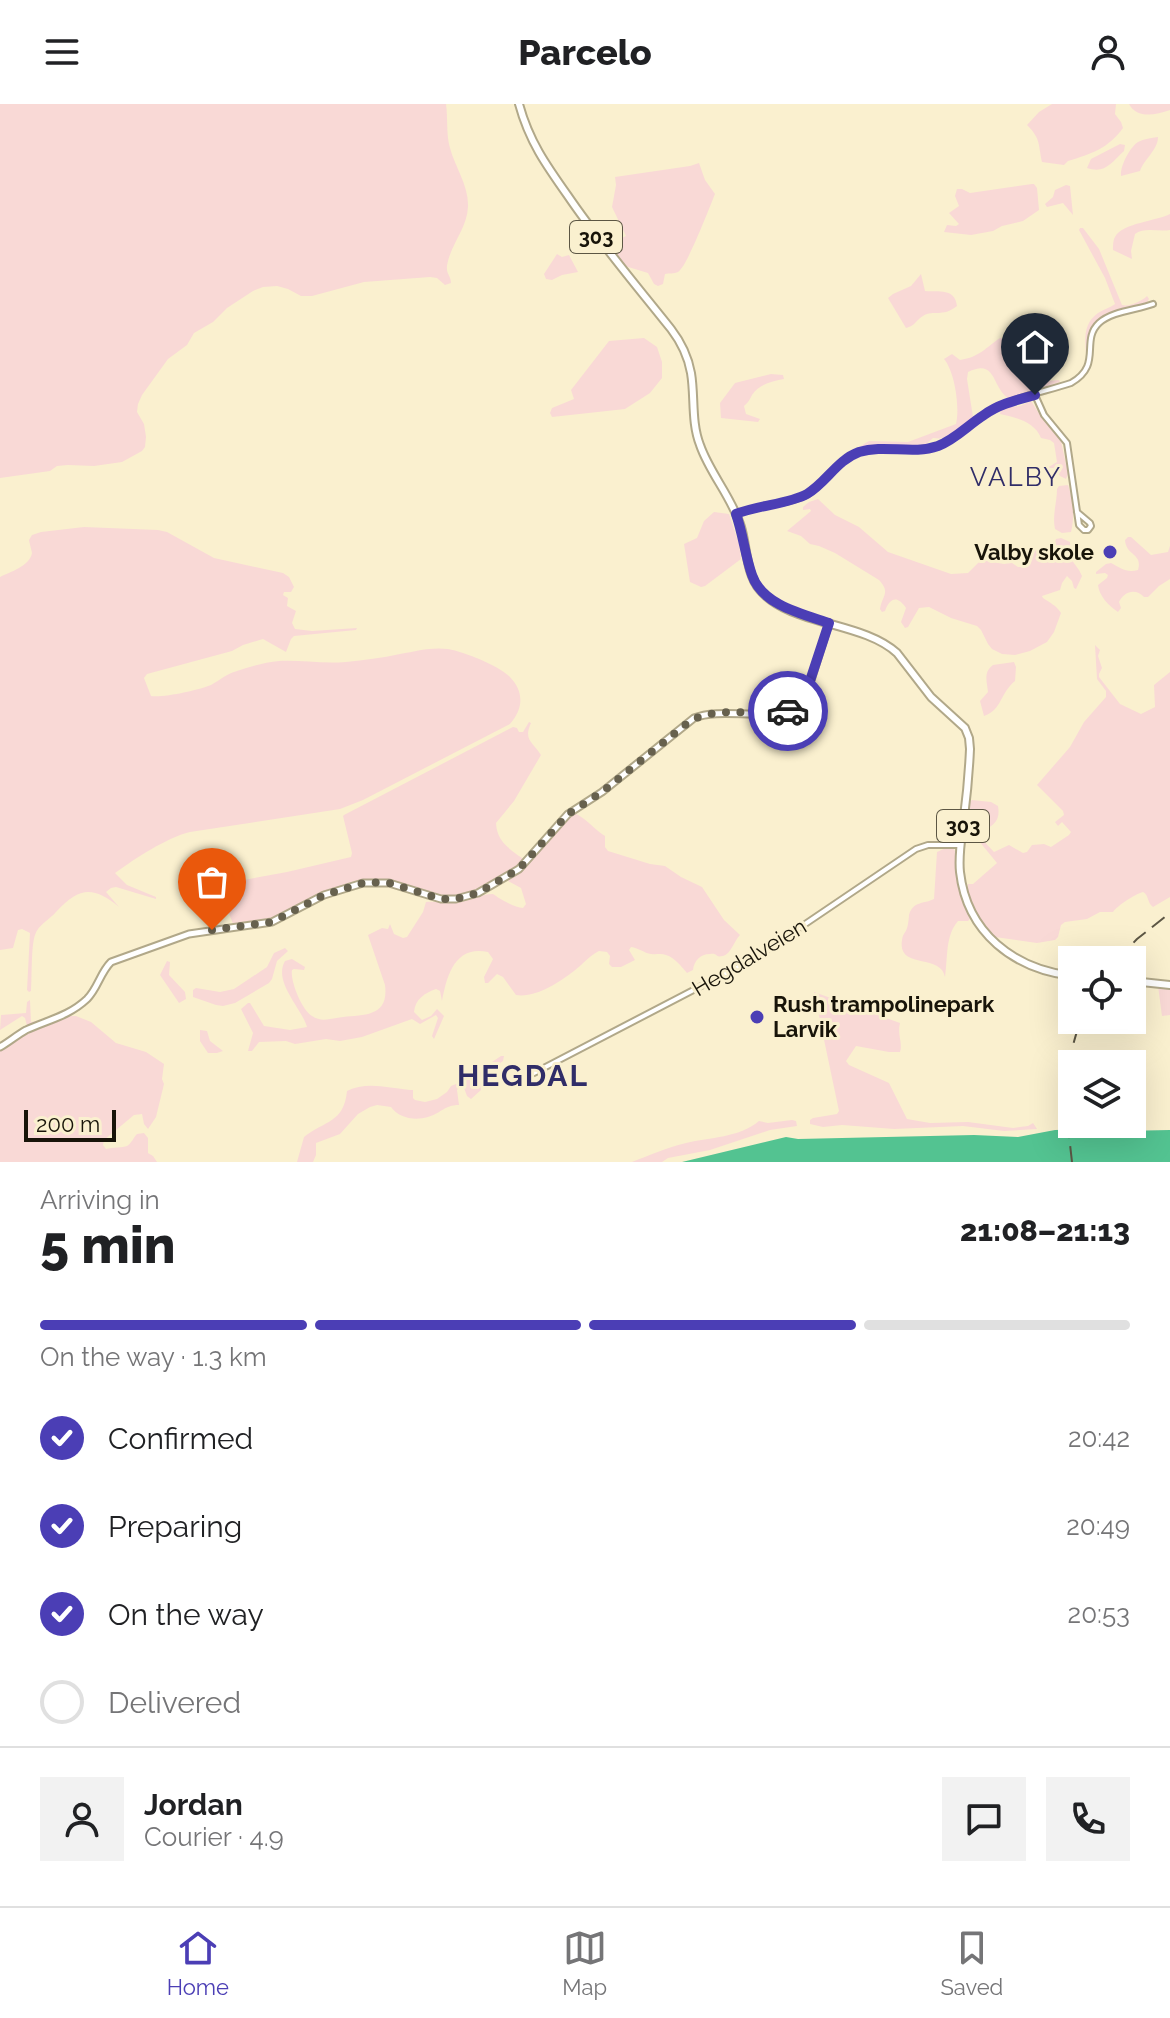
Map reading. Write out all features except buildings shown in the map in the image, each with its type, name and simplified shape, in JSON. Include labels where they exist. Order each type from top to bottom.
[{"type":"main road","name":"303","points":[[519,104],[529,136],[541,158],[598,239],[681,344],[689,363],[697,436],[707,462],[736,514],[758,587],[787,608],[889,646],[931,697],[965,728],[970,749],[961,845],[960,872],[964,893],[988,936],[1007,954],[1024,964],[1058,974]]},
{"type":"main road","points":[[0,1047],[21,1033],[76,1008],[93,993],[111,962],[173,939],[198,932],[272,922],[324,895],[366,882],[389,883],[441,899],[456,899],[478,893],[519,869],[568,814],[602,792],[690,721],[713,713],[779,713],[795,708],[808,690],[829,623]]},
{"type":"main road","points":[[1146,982],[1170,985]]},
{"type":"street","points":[[736,514],[799,498],[856,453],[874,449],[934,447],[955,437],[991,410],[1071,383],[1081,377],[1089,365],[1091,340],[1100,321],[1153,304]]},
{"type":"street","points":[[1035,395],[1044,415],[1067,443],[1077,512],[1079,525],[1088,530],[1090,523],[1077,512]]},
{"type":"street","name":"Hegdalveien","points":[[534,1073],[755,958],[916,849],[928,845],[961,845]]},
{"type":"shaded area","points":[[0,104],[446,104],[449,143],[468,207],[465,223],[447,266],[451,283],[445,285],[437,278],[430,277],[364,282],[312,296],[301,296],[277,286],[253,291],[194,333],[187,345],[168,359],[142,395],[137,412],[144,424],[146,437],[142,451],[122,462],[57,466],[50,471],[0,478]]},
{"type":"shaded area","points":[[1052,104],[1116,104],[1115,114],[1123,128],[1106,145],[1064,165],[1042,162],[1037,138],[1027,125]]},
{"type":"shaded area","points":[[1129,104],[1170,104],[1170,110],[1142,114]]},
{"type":"shaded area","points":[[1158,137],[1156,146],[1140,171],[1121,176],[1124,162],[1135,144]]},
{"type":"shaded area","points":[[1120,144],[1125,145],[1124,151],[1107,166],[1099,170],[1087,168],[1091,159]]},
{"type":"shaded area","points":[[699,163],[705,180],[715,194],[682,268],[676,273],[665,274],[663,284],[658,286],[648,273],[625,266],[610,248],[610,244],[626,236],[612,207],[615,177]]},
{"type":"shaded area","points":[[1034,184],[1039,210],[1023,221],[971,235],[944,232],[947,225],[959,224],[949,213],[959,206],[955,196],[957,189],[970,193]]},
{"type":"shaded area","points":[[1070,186],[1073,215],[1063,203],[1047,207],[1045,204],[1053,197],[1055,190]]},
{"type":"shaded area","points":[[1170,214],[1170,230],[1147,230],[1135,234],[1132,259],[1113,250],[1115,237],[1125,228]]},
{"type":"shaded area","points":[[1083,228],[1099,249],[1122,305],[1136,303],[1147,296],[1149,299],[1146,304],[1116,312],[1096,322],[1089,334],[1086,354],[1086,332],[1090,322],[1098,313],[1115,304],[1079,230]]},
{"type":"shaded area","points":[[557,254],[562,257],[569,255],[578,272],[546,279],[544,274]]},
{"type":"shaded area","points":[[921,274],[925,291],[950,294],[957,306],[947,312],[927,314],[906,328],[888,298],[911,286]]},
{"type":"shaded area","points":[[644,338],[657,347],[662,362],[662,378],[650,393],[625,409],[552,417],[552,408],[574,399],[571,390],[609,341]]},
{"type":"shaded area","points":[[1000,338],[1005,339],[1017,352],[1027,354],[1023,359],[1028,388],[1048,381],[1060,382],[1009,399],[989,371],[977,369],[968,372],[967,379],[973,417],[955,434],[933,438],[923,447],[859,447],[869,441],[908,442],[956,424],[956,390],[944,359],[952,354],[960,360],[973,357]]},
{"type":"shaded area","points":[[771,374],[783,375],[784,379],[758,388],[744,406],[746,414],[760,419],[758,422],[721,418],[720,403],[735,383]]},
{"type":"shaded area","points":[[1031,401],[1061,441],[1068,474],[1066,479],[1054,468],[1047,468],[1057,462],[1054,443],[1041,438],[1024,421],[1000,414],[1010,407]]},
{"type":"shaded area","points":[[1068,485],[1073,508],[1072,526],[1071,532],[1062,533],[1055,529],[1054,524],[1057,489]]},
{"type":"shaded area","points":[[818,499],[835,515],[859,527],[888,552],[951,574],[968,573],[981,560],[1021,567],[1038,549],[1052,552],[1056,539],[1061,538],[1070,542],[1071,559],[1082,576],[1076,589],[1067,576],[1060,590],[1042,596],[1061,613],[1047,642],[1030,651],[1002,654],[992,649],[977,626],[929,607],[919,608],[905,628],[901,622],[906,608],[900,601],[891,601],[885,611],[880,609],[885,591],[879,580],[835,553],[787,531],[811,511],[803,510],[803,507]]},
{"type":"shaded area","points":[[714,512],[729,514],[741,559],[701,587],[690,582],[684,544],[697,538],[704,521]]},
{"type":"shaded area","points":[[84,527],[167,532],[214,558],[283,573],[294,587],[283,595],[288,598],[287,606],[296,611],[292,623],[295,629],[357,628],[294,636],[286,652],[263,639],[232,651],[147,674],[144,678],[151,696],[198,689],[233,672],[268,662],[346,662],[442,649],[480,660],[509,676],[520,694],[518,712],[510,724],[340,809],[190,832],[151,849],[115,873],[127,885],[156,899],[116,887],[106,892],[119,907],[93,893],[86,892],[72,898],[36,931],[29,992],[30,933],[18,930],[13,948],[0,950],[0,577],[28,562],[32,553],[29,540],[32,535]]},
{"type":"shaded area","points":[[1128,537],[1151,555],[1168,552],[1170,546],[1170,579],[1148,597],[1127,593],[1119,602],[1121,608],[1118,612],[1099,589],[1098,585],[1108,575],[1096,572],[1111,563],[1127,570],[1138,570],[1138,560],[1126,545]]},
{"type":"shaded area","points":[[1095,645],[1100,650],[1098,656],[1102,668],[1099,677],[1120,704],[1141,714],[1155,707],[1154,685],[1170,672],[1170,897],[1153,907],[1145,893],[1140,893],[1113,912],[1100,912],[1087,919],[1065,922],[1055,940],[1037,943],[995,937],[980,920],[969,899],[968,884],[973,884],[997,863],[967,830],[969,803],[972,800],[998,806],[997,820],[978,835],[994,852],[1009,845],[1023,853],[1032,845],[1051,847],[1069,835],[1071,832],[1062,822],[1058,826],[1055,822],[1064,815],[1063,811],[1037,785],[1070,747],[1084,722],[1106,697],[1106,691],[1097,679]]},
{"type":"shaded area","points":[[1014,662],[1015,681],[994,710],[984,716],[980,701],[988,692],[988,671],[993,665]]},
{"type":"shaded area","points":[[529,722],[530,740],[541,755],[514,801],[496,823],[501,839],[523,861],[500,878],[476,891],[449,895],[435,895],[389,881],[364,879],[340,886],[265,920],[233,924],[219,887],[222,884],[351,857],[344,815],[513,727],[523,732]]},
{"type":"shaded area","points":[[574,813],[605,836],[608,851],[665,866],[702,887],[724,920],[740,935],[728,953],[703,955],[696,961],[693,970],[687,973],[664,954],[631,947],[629,950],[635,960],[621,967],[612,967],[607,952],[599,951],[554,985],[539,992],[516,995],[503,977],[497,974],[485,983],[484,977],[493,959],[488,952],[477,951],[468,953],[454,964],[442,1001],[440,991],[436,989],[416,1003],[414,1012],[422,1020],[437,1009],[444,1016],[434,1039],[436,1015],[420,1024],[412,1019],[362,1037],[295,1044],[286,1041],[259,1042],[252,1051],[248,1051],[253,1033],[241,1009],[248,1003],[264,1026],[290,1030],[307,1027],[285,986],[282,969],[285,961],[292,959],[305,967],[304,970],[292,970],[292,975],[301,1002],[312,1016],[327,1020],[374,1012],[383,1003],[385,985],[368,935],[382,928],[388,929],[390,924],[394,934],[407,937],[426,902],[456,903],[493,894],[523,908],[526,904],[521,888],[508,881],[524,868]]},
{"type":"shaded area","points":[[948,847],[955,851],[961,893],[970,919],[958,921],[951,933],[945,977],[936,965],[906,955],[902,940],[913,907],[934,899],[937,852]]},
{"type":"shaded area","points":[[285,948],[288,951],[277,961],[269,983],[235,1003],[216,1005],[193,997],[196,988],[220,992],[234,989],[267,967],[274,953]]},
{"type":"shaded area","points":[[167,961],[170,962],[169,975],[185,992],[186,999],[179,1003],[160,975]]},
{"type":"shaded area","points":[[1158,986],[1170,989],[1170,1015],[1162,1016]]},
{"type":"shaded area","points":[[814,992],[900,1023],[900,1052],[856,1046],[846,1061],[889,1083],[907,1119],[1013,1128],[1033,1123],[1037,1129],[1004,1131],[963,1126],[894,1129],[810,1124],[813,1118],[839,1111]]},
{"type":"shaded area","points":[[30,1000],[31,1022],[47,1019],[27,1026],[22,1016],[0,1030],[1,1015],[26,1013]]},
{"type":"shaded area","points":[[68,1016],[91,1022],[116,1043],[146,1052],[164,1064],[164,1084],[156,1117],[148,1129],[142,1114],[134,1115],[104,1140],[103,1145],[106,1149],[125,1147],[137,1134],[144,1133],[148,1138],[148,1153],[157,1162],[0,1162],[0,1049],[25,1033]]},
{"type":"shaded area","points":[[200,1030],[207,1031],[210,1041],[223,1051],[208,1053],[200,1041]]},
{"type":"shaded area","points":[[504,1056],[503,1061],[480,1078],[481,1090],[471,1099],[460,1087],[457,1090],[459,1105],[417,1119],[407,1118],[391,1107],[370,1107],[358,1114],[340,1134],[316,1143],[313,1162],[297,1162],[304,1137],[337,1115],[347,1091],[370,1086],[413,1090],[415,1100],[425,1102],[437,1099],[451,1086],[476,1076]]},
{"type":"shaded area","points":[[759,1121],[796,1121],[797,1126],[770,1130],[710,1150],[668,1158],[662,1162],[632,1162],[679,1145],[743,1131]]},
{"type":"shaded area","points":[[1058,1130],[1058,1138],[1146,1138],[1146,1130],[1170,1130],[1170,1162],[682,1162],[786,1137],[1018,1137]]},
{"type":"railway","points":[[1130,946],[1170,913]]},
{"type":"railway","points":[[1072,1162],[1067,1090],[1076,1034]]},
{"type":"way so far","points":[[212,930],[272,922],[324,895],[366,882],[389,883],[441,899],[472,896],[519,869],[568,814],[598,796],[690,721],[713,713],[788,711]]},
{"type":"place","name":"Valby skole","points":[[1110,552]]},
{"type":"place","name":"Rush trampolinepark Larvik","points":[[757,1017]]},
{"type":"district","name":"VALBY","points":[[1016,477]]},
{"type":"district","name":"HEGDAL","points":[[523,1075]]},
{"type":"route","points":[[788,711],[802,702],[805,696],[829,623],[787,608],[758,587],[736,514],[799,498],[856,453],[874,449],[923,450],[934,447],[955,437],[991,410],[1035,395]]}]
